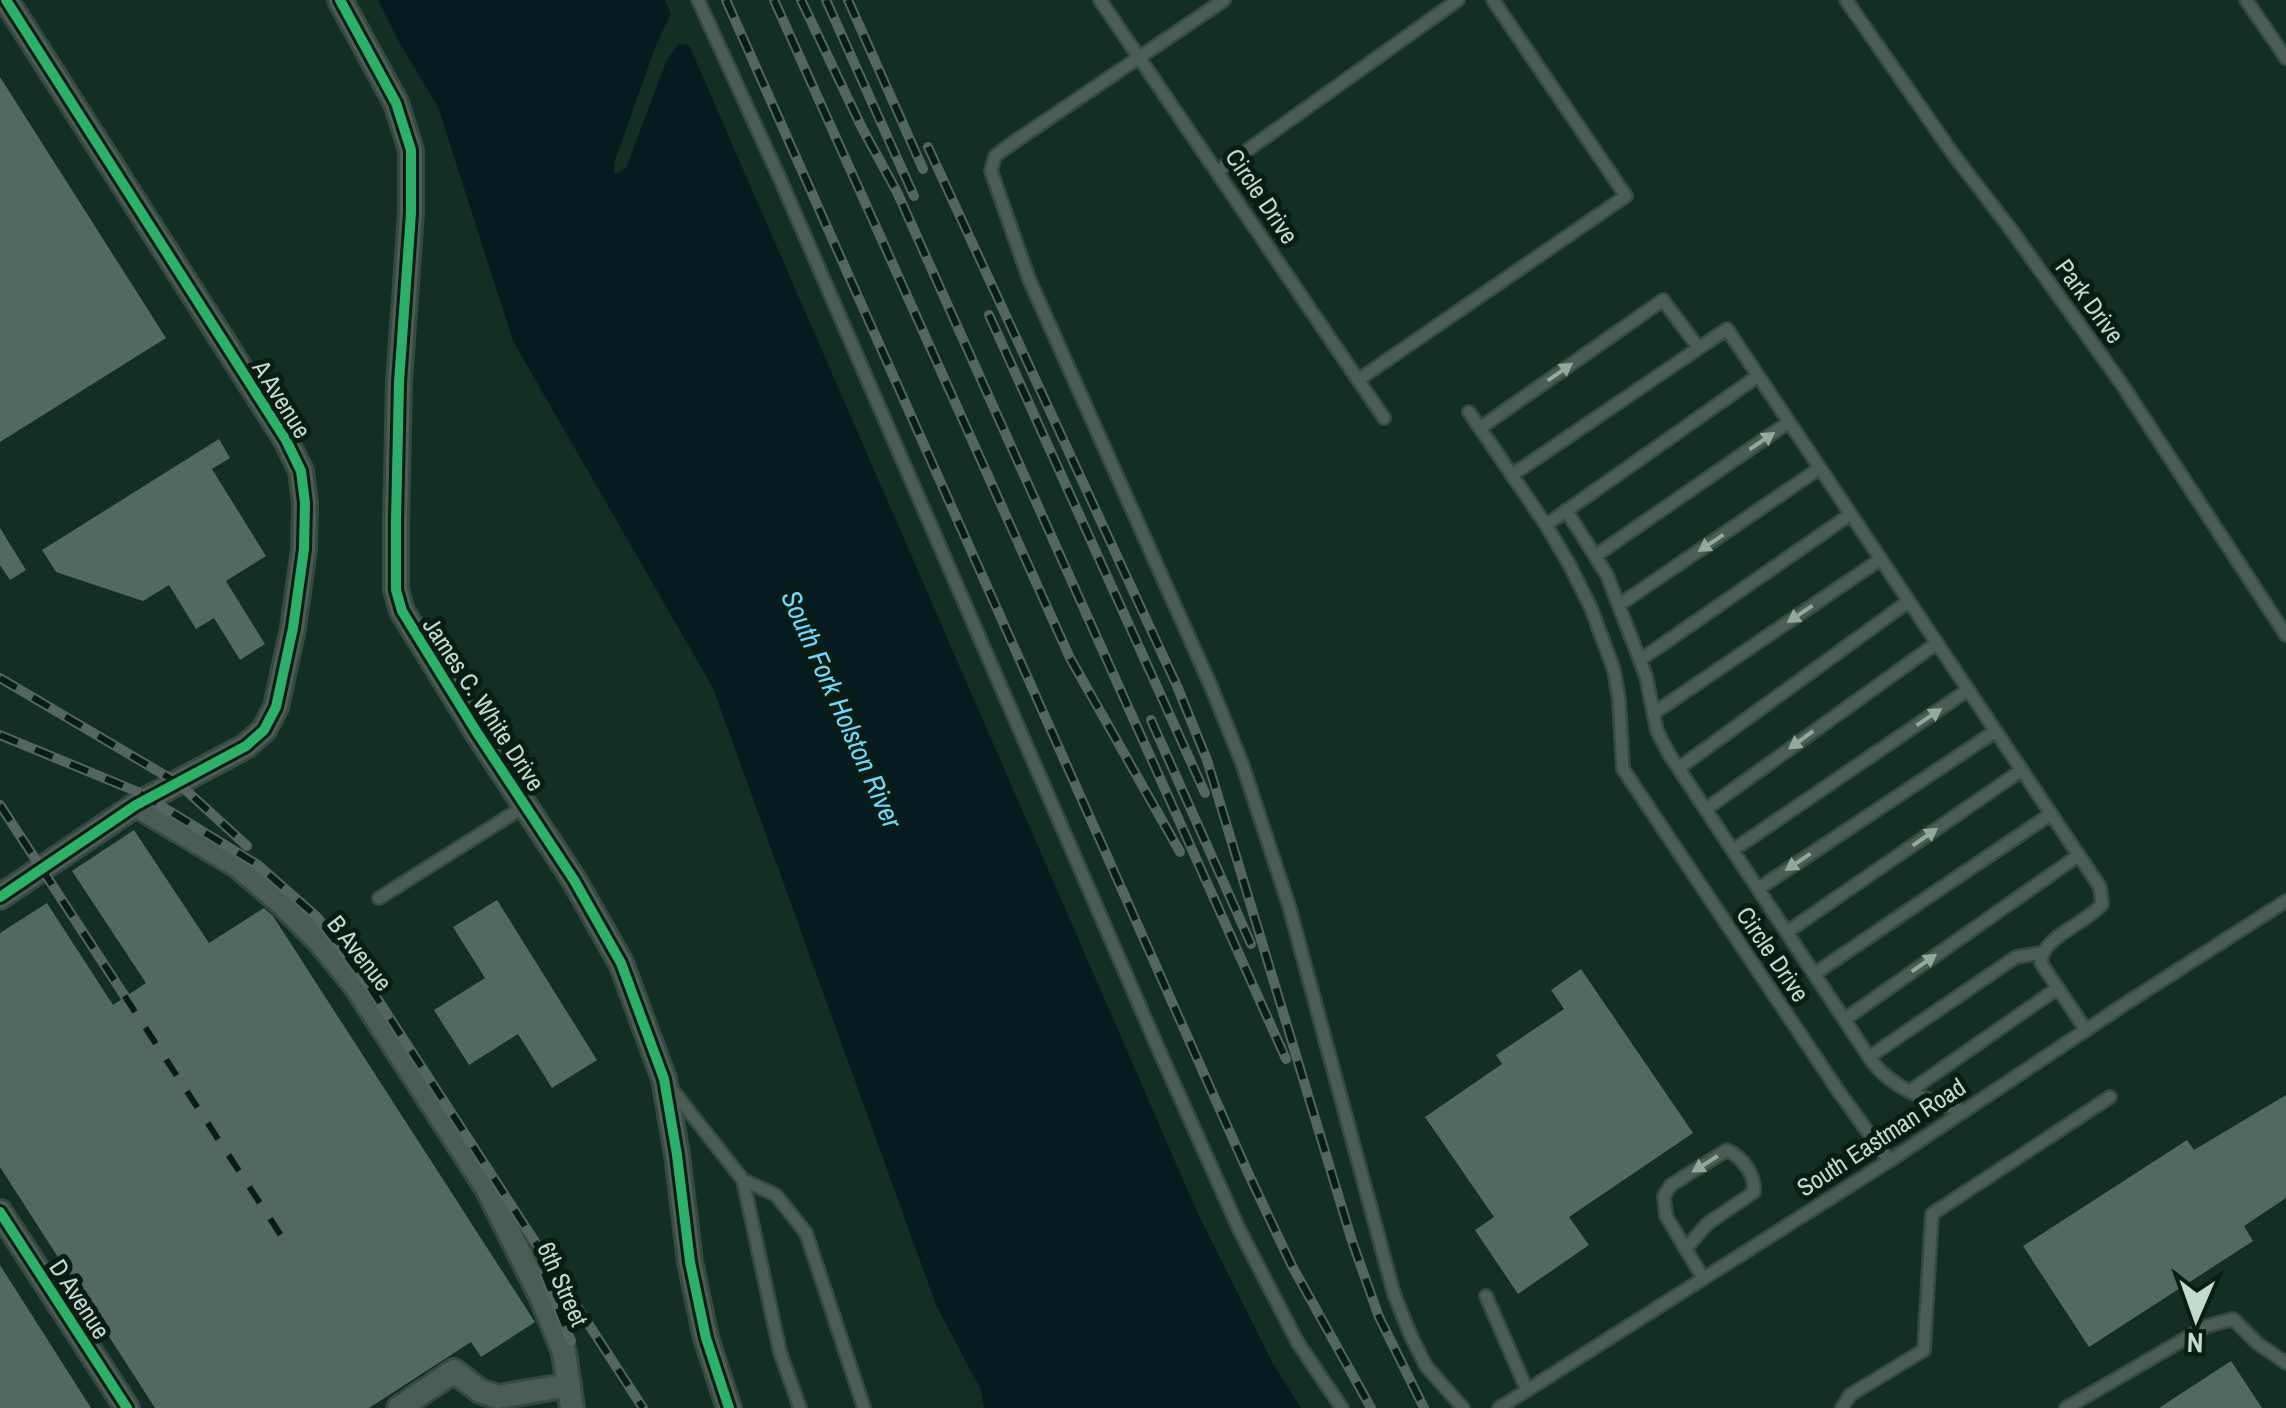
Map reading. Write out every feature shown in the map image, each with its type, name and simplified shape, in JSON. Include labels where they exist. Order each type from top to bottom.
[{"type":"street","name":"A Avenue","points":[[0,898],[136,805],[246,746],[264,730],[276,707],[293,628],[304,548],[305,503],[302,471],[286,440],[6,0]]},
{"type":"street","name":"James C. White Drive","points":[[340,0],[396,103],[411,150],[412,212],[399,382],[396,590],[411,628],[597,918],[621,963],[664,1079],[690,1262],[706,1338],[729,1408]]},
{"type":"street","name":"B Avenue","points":[[136,805],[238,866],[319,942],[355,986],[487,1188]]},
{"type":"street","name":"6th Street","points":[[487,1188],[542,1296],[564,1352],[571,1396]]},
{"type":"street","name":"D Avenue","points":[[0,1212],[127,1408]]},
{"type":"street","points":[[399,1408],[454,1372],[480,1392],[498,1397],[571,1396]]},
{"type":"lane","points":[[698,0],[1231,1211],[1298,1343],[1342,1408]]},
{"type":"lane","name":"Circle Drive","points":[[1100,0],[1384,418]]},
{"type":"lane","points":[[1224,0],[1014,142],[995,156],[991,170],[1028,279],[1242,763],[1289,906],[1394,1294],[1426,1366],[1463,1408]]},
{"type":"lane","points":[[1218,171],[1458,0]]},
{"type":"lane","points":[[1358,380],[1626,196],[1493,0]]},
{"type":"lane","name":"Park Drive","points":[[1846,0],[2121,383],[2286,635]]},
{"type":"lane","points":[[2247,0],[2286,58]]},
{"type":"lane","points":[[1480,428],[1663,300],[1698,347]]},
{"type":"lane","points":[[1512,475],[1727,329],[2100,887],[2102,904],[2094,913],[2041,953],[2016,957],[1870,1058]]},
{"type":"lane","points":[[1469,412],[1546,525],[1758,376]]},
{"type":"lane","points":[[1595,556],[1789,422]]},
{"type":"lane","points":[[1619,605],[1820,468]]},
{"type":"lane","points":[[1566,510],[1607,574],[1640,660],[1657,731],[1844,1020],[1878,1071],[1924,1100],[1964,1111]]},
{"type":"lane","points":[[1640,660],[1851,514]]},
{"type":"lane","name":"Circle Drive","points":[[1546,525],[1591,608],[1614,670],[1623,770],[1889,1161]]},
{"type":"lane","points":[[1654,713],[1881,559]]},
{"type":"lane","points":[[1679,768],[1909,602]]},
{"type":"lane","points":[[1706,809],[1937,643]]},
{"type":"lane","points":[[1733,850],[1968,690]]},
{"type":"lane","points":[[1758,888],[1996,731]]},
{"type":"lane","points":[[1787,932],[2022,770]]},
{"type":"lane","points":[[379,898],[525,806]]},
{"type":"lane","points":[[1814,974],[2051,814]]},
{"type":"lane","points":[[1844,1020],[2079,854]]},
{"type":"lane","name":"South Eastman Road","points":[[1498,1408],[1889,1161],[2286,901]]},
{"type":"lane","points":[[2041,953],[2041,963],[2086,1030]]},
{"type":"lane","points":[[1910,1091],[2058,988]]},
{"type":"lane","points":[[664,1079],[743,1180],[780,1352],[800,1408]]},
{"type":"lane","points":[[1842,1408],[1850,1396],[1924,1350],[1932,1214],[2110,1096]]},
{"type":"lane","points":[[1687,1247],[1706,1224],[1754,1192],[1754,1180],[1739,1156],[1728,1150],[1670,1185],[1664,1196],[1666,1216],[1703,1278]]},
{"type":"lane","points":[[743,1180],[776,1195],[806,1233],[864,1408]]},
{"type":"lane","points":[[1486,1296],[1528,1390]]},
{"type":"lane","points":[[2066,1408],[2207,1326],[2233,1319],[2286,1363]]},
{"type":"water","name":"South Fork Holston River","points":[[378,0],[665,0],[671,14],[614,163],[614,175],[626,168],[666,62],[678,44],[689,45],[1199,1216],[1272,1362],[1301,1408],[984,1408],[981,1390],[936,1305],[713,688],[513,341],[438,107]]},
{"type":"building","points":[[0,77],[166,338],[0,442]]},
{"type":"building","points":[[219,439],[230,458],[212,469],[266,556],[226,581],[265,644],[240,660],[214,618],[196,629],[169,585],[143,601],[56,572],[42,550]]},
{"type":"building","points":[[0,528],[26,570],[10,580],[0,565]]},
{"type":"building","points":[[134,830],[209,943],[264,908],[273,916],[535,1322],[481,1357],[471,1342],[369,1408],[155,1408],[0,1167],[0,933],[47,903],[113,1005],[146,983],[72,871]]},
{"type":"building","points":[[497,900],[597,1060],[552,1088],[518,1034],[469,1065],[434,1010],[485,978],[453,927]]},
{"type":"building","points":[[1581,969],[1693,1133],[1569,1217],[1589,1245],[1518,1294],[1475,1230],[1494,1217],[1425,1117],[1502,1064],[1496,1055],[1564,1009],[1551,990]]},
{"type":"building","points":[[2286,1095],[2286,1198],[2244,1226],[2253,1241],[2089,1347],[2023,1246],[2187,1140],[2194,1150]]},
{"type":"building","points":[[0,1265],[91,1408],[0,1408]]},
{"type":"building","points":[[2231,1361],[2262,1408],[2159,1408]]},
{"type":"railway","points":[[726,0],[1249,1175],[1292,1266],[1371,1408]]},
{"type":"railway","points":[[774,0],[1070,658],[1180,852]]},
{"type":"railway","points":[[801,0],[897,192],[1286,1059]]},
{"type":"railway","points":[[826,0],[914,196]]},
{"type":"railway","points":[[848,0],[923,169]]},
{"type":"railway","points":[[928,147],[1177,686],[1207,760],[1352,1241],[1379,1317],[1424,1408]]},
{"type":"railway","points":[[989,315],[1205,793]]},
{"type":"railway","points":[[0,678],[178,783],[247,846]]},
{"type":"railway","points":[[1151,720],[1251,944]]},
{"type":"railway","points":[[0,735],[138,792],[258,865],[317,917],[367,983],[643,1408]]},
{"type":"railway","points":[[0,805],[284,1240]]},
{"type":"railway","points":[[544,1273],[571,1341]]},
{"type":"cycle path","points":[[0,897],[136,805],[246,746],[264,730],[276,707],[293,628],[304,549],[305,503],[301,471],[286,440],[6,0]]},
{"type":"cycle path","points":[[340,0],[396,103],[411,150],[411,213],[399,382],[396,590],[402,611],[574,880],[621,963],[664,1079],[690,1262],[706,1338],[729,1408]]},
{"type":"cycle path","points":[[0,1212],[127,1408]]}]
